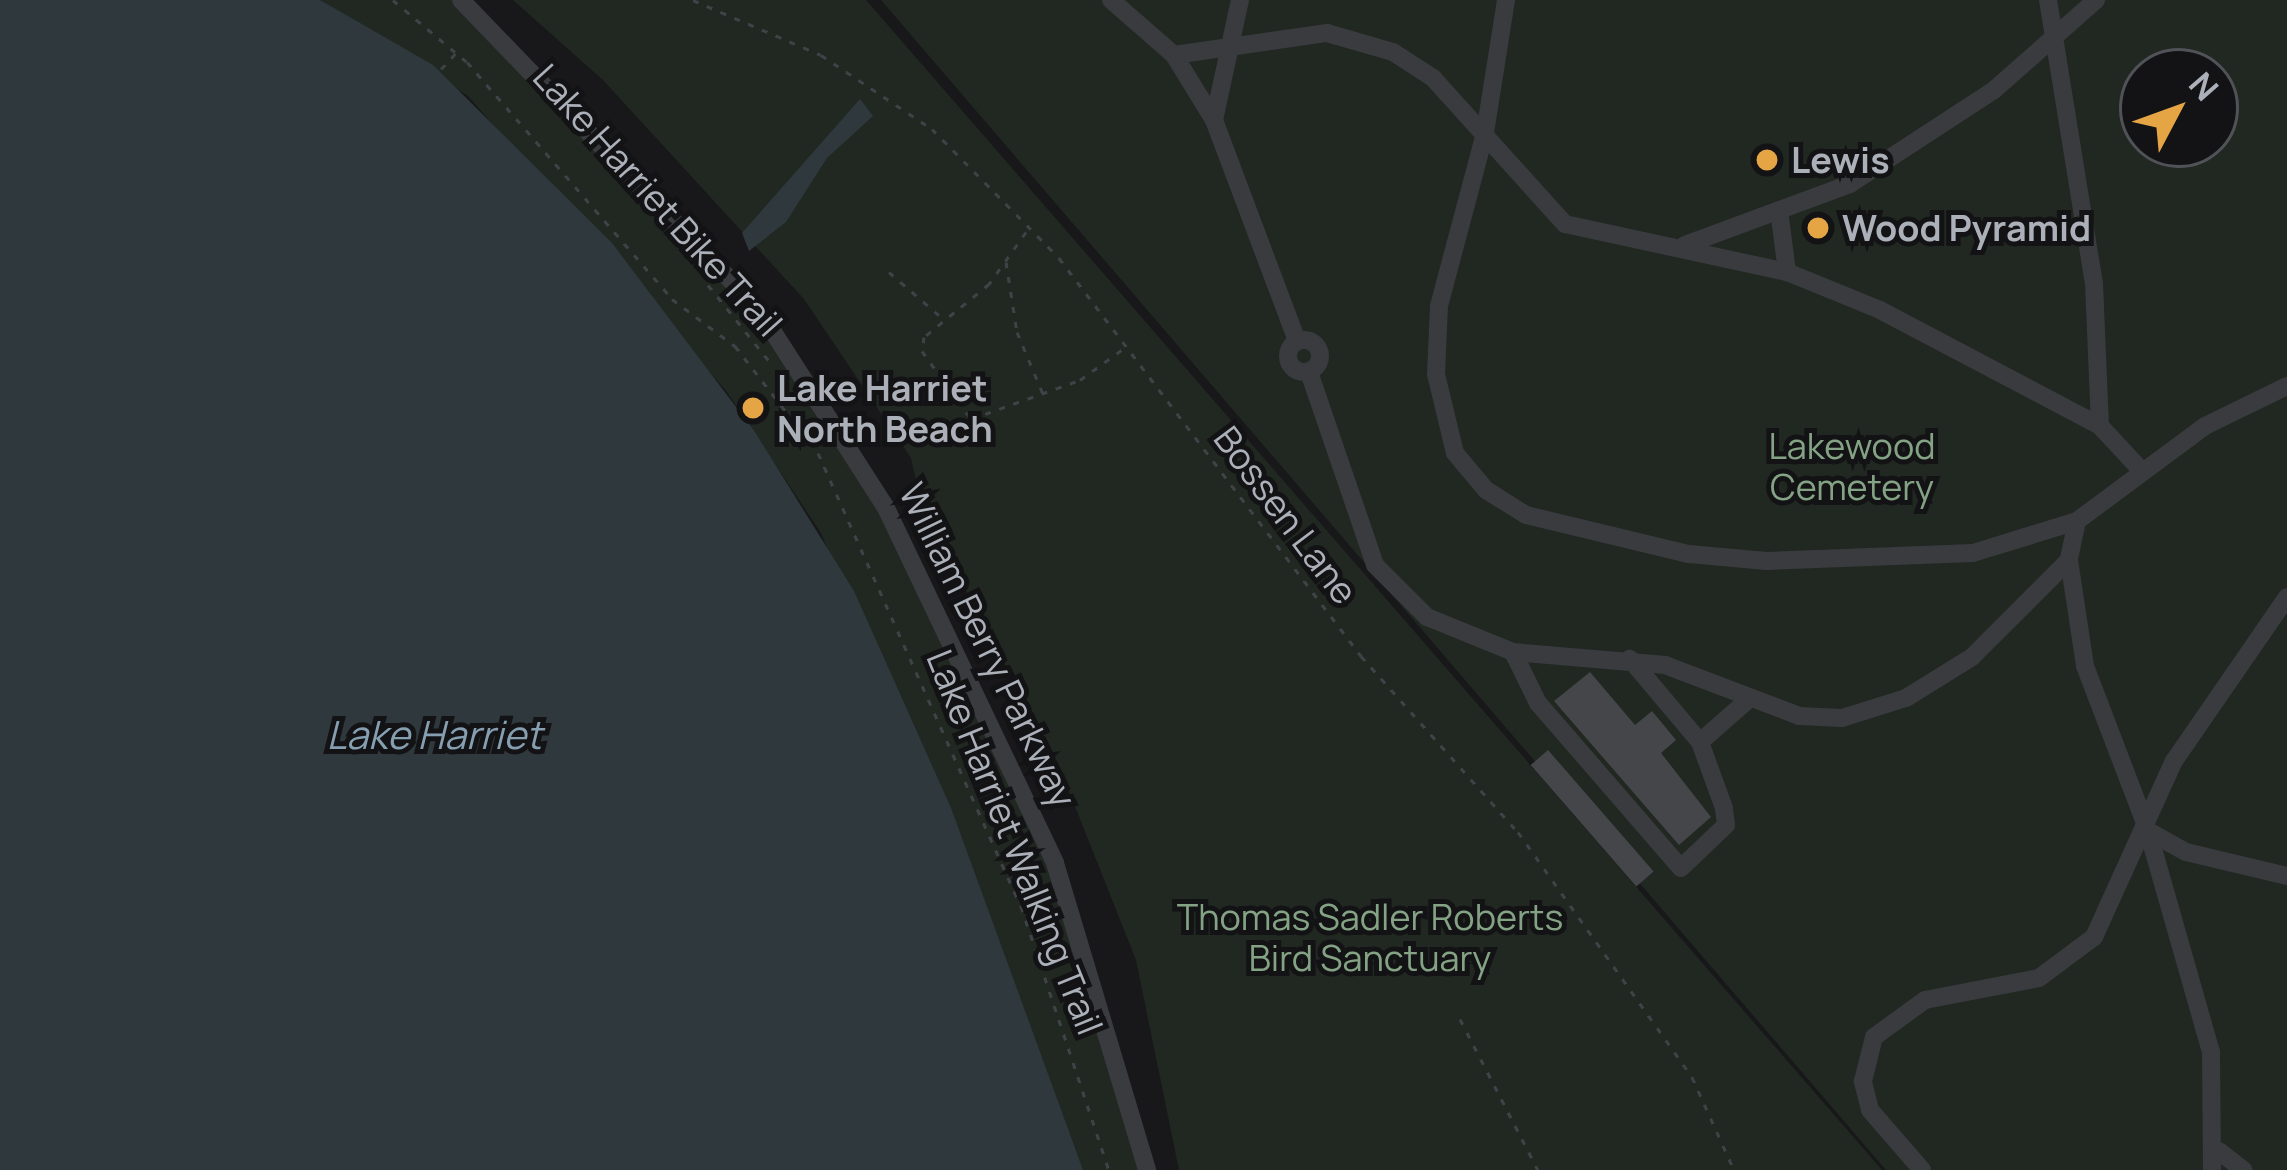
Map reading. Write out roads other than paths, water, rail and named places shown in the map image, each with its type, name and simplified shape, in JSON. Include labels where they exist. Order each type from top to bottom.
[{"type":"street","name":"William Berry Parkway","points":[[461,0],[759,310],[885,506],[1055,863],[1147,1170]]},
{"type":"street","points":[[1112,0],[1174,55],[1214,120],[1297,341],[1290,364],[1309,371],[1354,524],[1375,565],[1427,617],[1513,652],[1552,662],[1630,659],[1748,700],[1842,718],[1906,698],[1991,640],[2069,560]]},
{"type":"street","points":[[1214,120],[1227,41],[1240,0]]},
{"type":"street","points":[[1506,0],[1485,133],[1448,261],[1436,374],[1455,454],[1486,490],[1556,527],[1767,561],[1973,554],[2078,520],[2140,469],[2287,386]]},
{"type":"street","points":[[2048,0],[2094,283],[2100,426]]},
{"type":"street","points":[[1685,245],[1868,172],[1994,90],[2096,0]]},
{"type":"street","points":[[1174,55],[1227,41],[1327,33],[1369,42],[1433,78],[1565,224],[1625,243],[1685,245],[1787,272],[1958,347],[2100,426],[2140,469]]},
{"type":"street","points":[[1780,210],[1787,272]]},
{"type":"street","points":[[2078,520],[2069,560],[2085,667],[2148,831],[2211,1052],[2216,1161],[2242,1170]]},
{"type":"street","points":[[1922,1170],[1870,1109],[1863,1081],[1874,1037],[1925,1000],[2039,978],[2069,961],[2116,906],[2174,761],[2287,597]]},
{"type":"street","points":[[1513,652],[1538,704],[1674,868],[1726,825],[1700,742],[1630,659]]},
{"type":"street","points":[[1700,742],[1748,700]]},
{"type":"street","points":[[2148,831],[2186,852],[2287,876]]},
{"type":"water","name":"Lake Harriet","points":[[0,0],[320,0],[433,65],[612,243],[755,432],[854,591],[951,808],[1083,1170],[0,1170]]},
{"type":"water","points":[[860,99],[873,116],[827,158],[786,222],[749,251],[742,233]]},
{"type":"place","name":"Lewis","points":[[1767,160]]},
{"type":"place","name":"Wood Pyramid","points":[[1818,228]]},
{"type":"place","name":"Lake Harriet North Beach","points":[[753,408]]},
{"type":"park label","name":"Lakewood Cemetery","points":[[1852,466]]},
{"type":"park label","name":"Thomas Sadler Roberts Bird Sanctuary","points":[[1370,936]]}]
